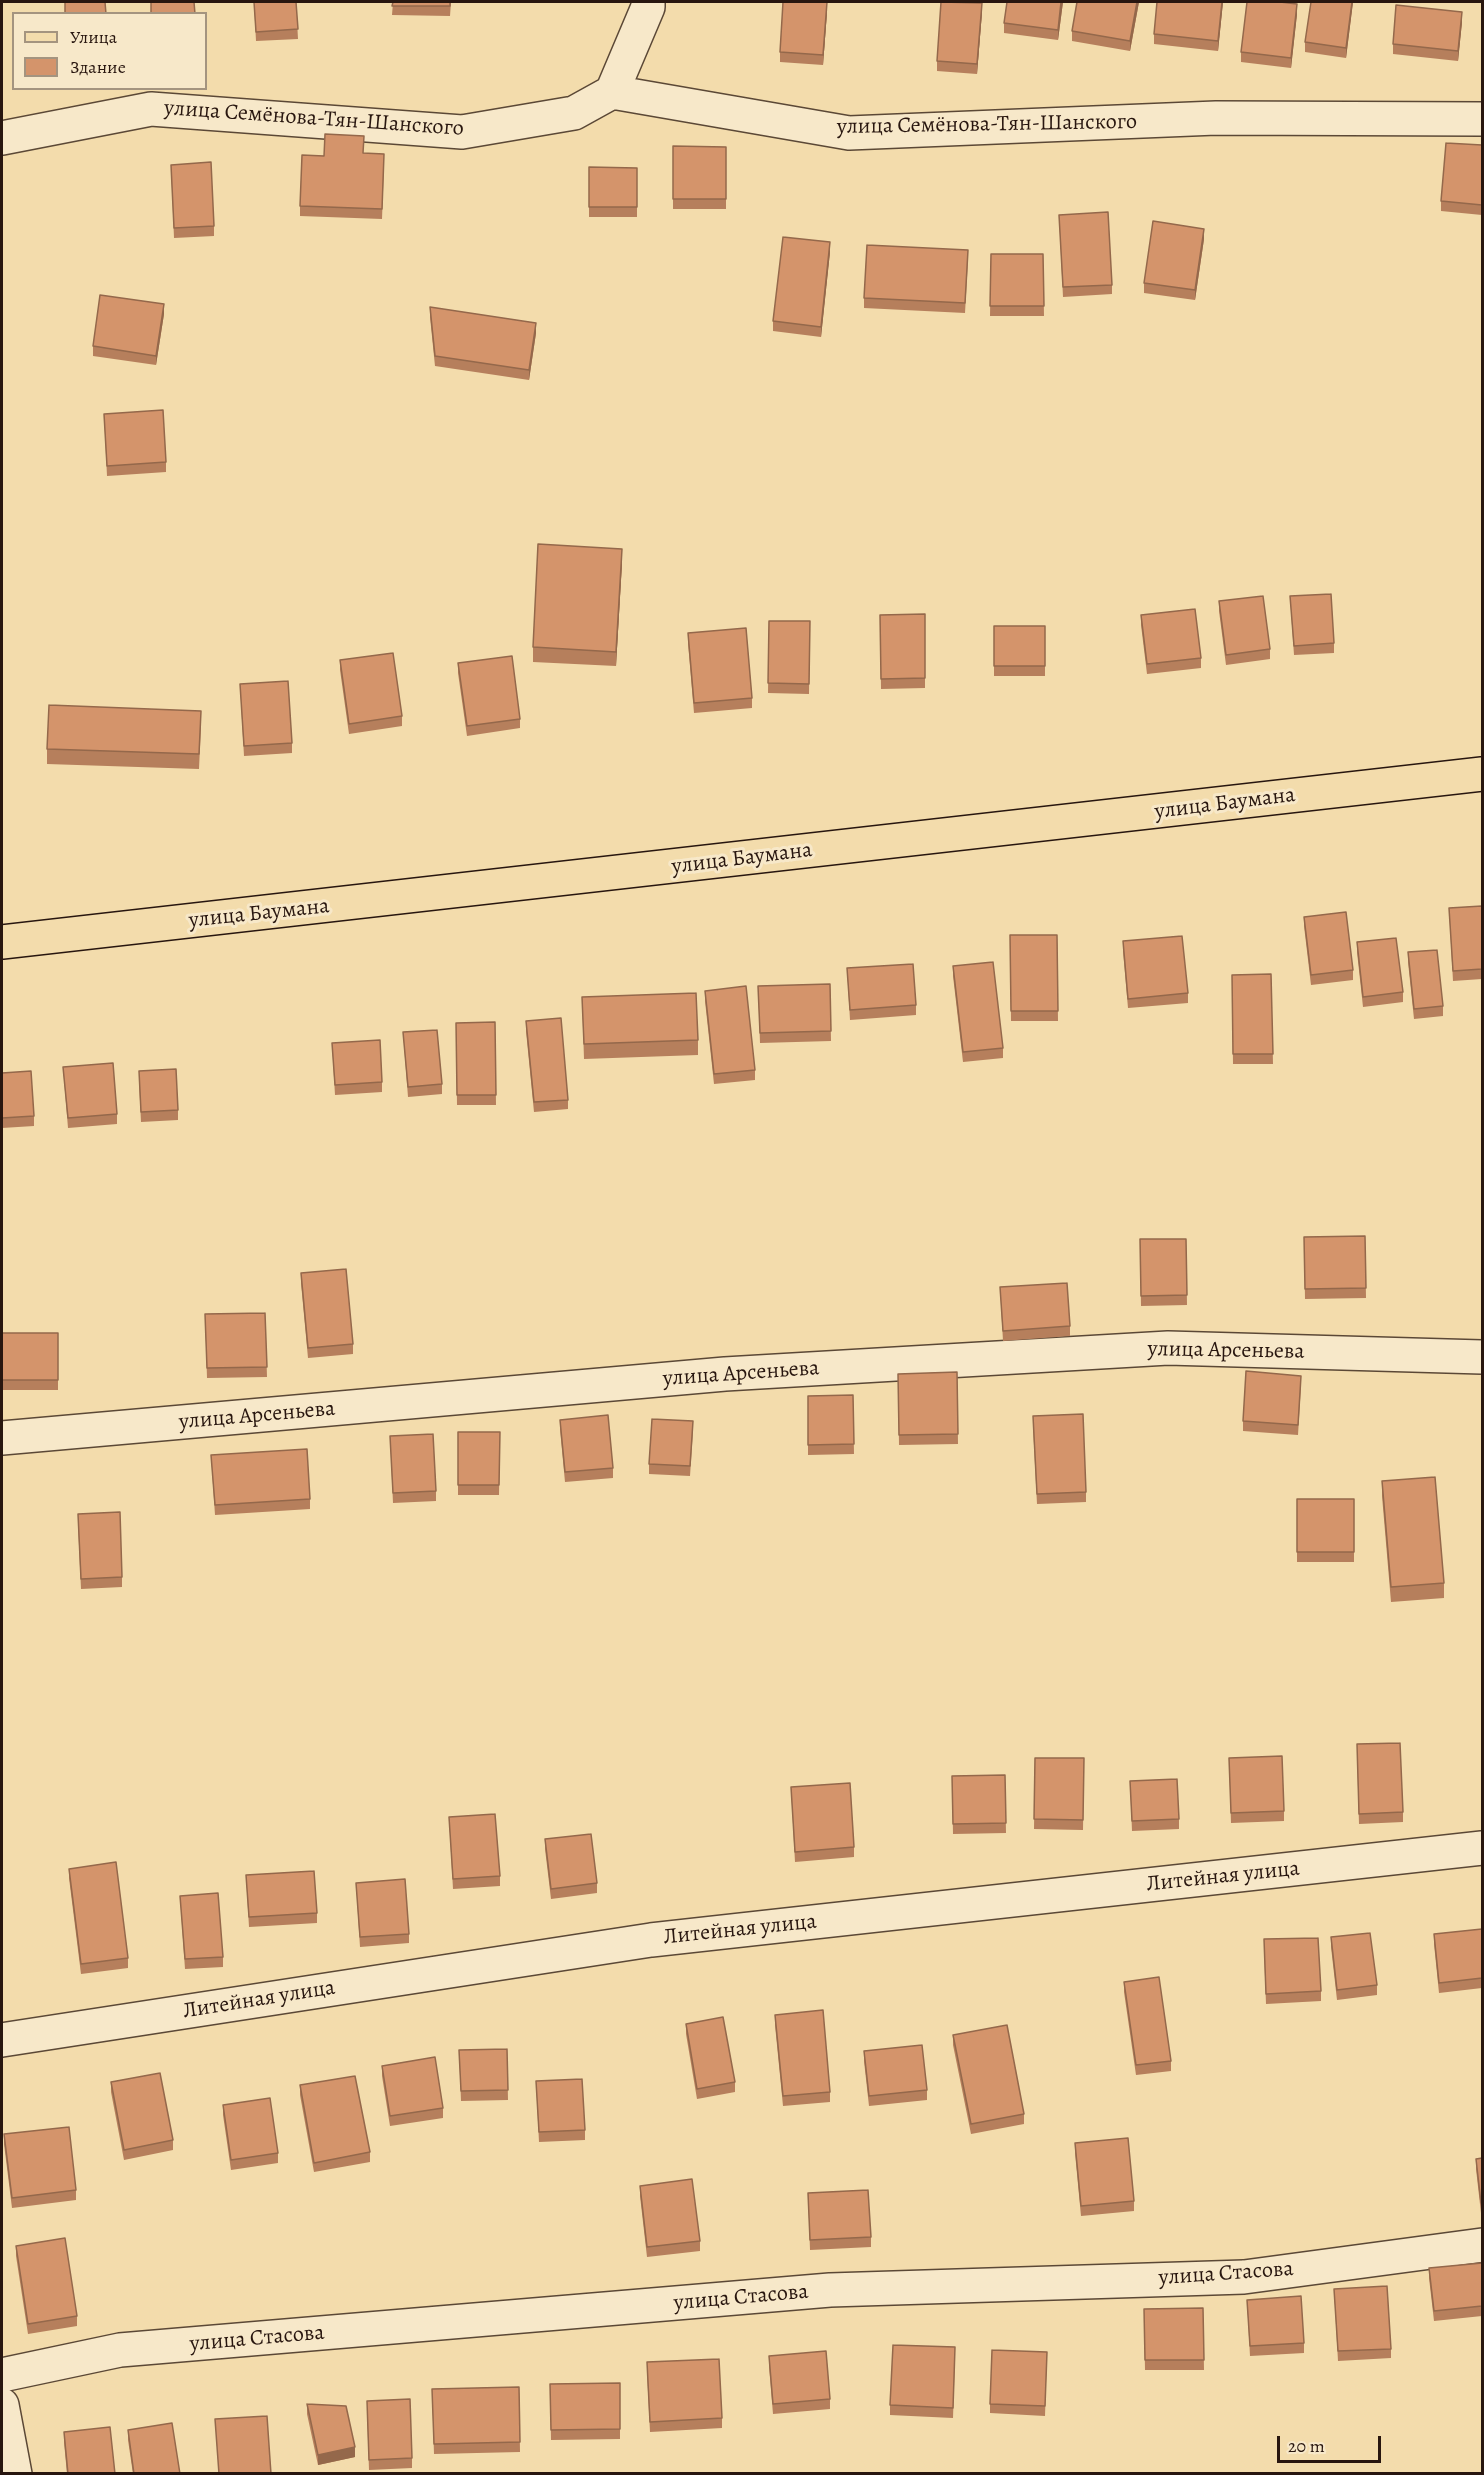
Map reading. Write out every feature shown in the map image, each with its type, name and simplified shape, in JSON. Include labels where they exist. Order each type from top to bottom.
[{"type":"main road","name":"улица Баумана","points":[[2,942],[1482,774]]},
{"type":"street","points":[[612,92],[648,7],[648,2]]},
{"type":"street","name":"улица Семёнова-Тян-Шанского","points":[[2,138],[151,109],[462,132],[574,113],[612,92],[849,133],[1216,118],[1482,119]]},
{"type":"street","name":"улица Арсеньева","points":[[2,1438],[725,1374],[1156,1349],[1482,1357]]},
{"type":"street","name":"Литейная улица","points":[[2,2040],[651,1940],[1482,1848]]},
{"type":"street","name":"улица Стасова","points":[[2,2375],[120,2350],[830,2290],[1244,2277],[1482,2245]]},
{"type":"street","points":[[2,2405],[15,2474]]},
{"type":"building","points":[[65,2],[105,2],[106,12],[65,12]]},
{"type":"building","points":[[151,2],[194,2],[195,12],[151,12]]},
{"type":"building","points":[[254,2],[296,2],[298,29],[256,32]]},
{"type":"building","points":[[393,2],[450,2],[450,6],[392,6]]},
{"type":"building","points":[[783,2],[827,2],[823,55],[780,52]]},
{"type":"building","points":[[941,2],[982,3],[977,64],[937,61]]},
{"type":"building","points":[[1007,2],[1061,2],[1058,30],[1004,23]]},
{"type":"building","points":[[1077,2],[1137,2],[1130,41],[1072,31]]},
{"type":"building","points":[[1157,2],[1222,2],[1218,41],[1154,34]]},
{"type":"building","points":[[1247,2],[1297,4],[1291,58],[1241,52]]},
{"type":"building","points":[[1311,2],[1352,2],[1346,48],[1305,42]]},
{"type":"building","points":[[1396,5],[1462,12],[1458,51],[1393,44]]},
{"type":"building","points":[[325,134],[364,136],[363,153],[384,154],[382,209],[300,206],[302,155],[324,156]]},
{"type":"building","points":[[1446,143],[1482,145],[1482,205],[1441,201]]},
{"type":"building","points":[[673,146],[726,147],[726,199],[673,199]]},
{"type":"building","points":[[211,162],[214,226],[174,228],[171,165]]},
{"type":"building","points":[[589,167],[637,168],[637,207],[589,207]]},
{"type":"building","points":[[1108,212],[1112,285],[1063,287],[1059,215]]},
{"type":"building","points":[[1153,221],[1204,229],[1195,290],[1144,283]]},
{"type":"building","points":[[783,237],[830,242],[821,327],[773,321]]},
{"type":"building","points":[[867,245],[968,250],[965,303],[864,298]]},
{"type":"building","points":[[991,254],[1043,254],[1044,306],[990,306]]},
{"type":"building","points":[[100,295],[164,304],[156,356],[93,346]]},
{"type":"building","points":[[430,307],[536,323],[529,370],[435,356]]},
{"type":"building","points":[[163,410],[166,462],[107,466],[104,414]]},
{"type":"building","points":[[538,544],[622,549],[616,652],[533,647]]},
{"type":"building","points":[[1331,594],[1334,643],[1294,646],[1290,596]]},
{"type":"building","points":[[1263,596],[1270,649],[1226,655],[1219,601]]},
{"type":"building","points":[[1195,609],[1201,658],[1147,664],[1141,615]]},
{"type":"building","points":[[925,614],[925,678],[881,679],[880,615]]},
{"type":"building","points":[[769,621],[810,621],[809,684],[768,683]]},
{"type":"building","points":[[994,626],[1045,626],[1045,666],[994,666]]},
{"type":"building","points":[[746,628],[752,698],[694,703],[688,633]]},
{"type":"building","points":[[393,653],[402,716],[349,724],[340,660]]},
{"type":"building","points":[[512,656],[520,719],[467,726],[458,663]]},
{"type":"building","points":[[288,681],[292,743],[244,746],[240,684]]},
{"type":"building","points":[[49,705],[201,711],[199,754],[47,749]]},
{"type":"building","points":[[1482,906],[1482,969],[1453,971],[1449,908]]},
{"type":"building","points":[[1346,912],[1353,970],[1311,975],[1304,917]]},
{"type":"building","points":[[1010,935],[1057,935],[1058,1011],[1011,1011]]},
{"type":"building","points":[[1182,936],[1188,993],[1128,999],[1123,941]]},
{"type":"building","points":[[1396,938],[1403,992],[1363,997],[1357,942]]},
{"type":"building","points":[[1437,950],[1443,1006],[1414,1009],[1408,952]]},
{"type":"building","points":[[993,962],[1003,1048],[963,1052],[953,966]]},
{"type":"building","points":[[913,964],[916,1005],[850,1010],[847,968]]},
{"type":"building","points":[[1271,974],[1273,1054],[1233,1054],[1232,975]]},
{"type":"building","points":[[830,984],[831,1031],[760,1033],[758,986]]},
{"type":"building","points":[[746,986],[755,1070],[714,1074],[705,991]]},
{"type":"building","points":[[696,993],[698,1040],[584,1044],[582,997]]},
{"type":"building","points":[[561,1018],[568,1100],[534,1102],[526,1021]]},
{"type":"building","points":[[495,1022],[496,1095],[457,1095],[456,1023]]},
{"type":"building","points":[[437,1030],[442,1084],[408,1087],[403,1032]]},
{"type":"building","points":[[380,1040],[382,1082],[335,1085],[332,1043]]},
{"type":"building","points":[[113,1063],[117,1114],[68,1118],[63,1067]]},
{"type":"building","points":[[176,1069],[178,1110],[141,1112],[139,1071]]},
{"type":"building","points":[[31,1071],[34,1116],[2,1118],[2,1073]]},
{"type":"building","points":[[1365,1236],[1366,1288],[1305,1289],[1304,1237]]},
{"type":"building","points":[[1140,1239],[1186,1239],[1187,1295],[1141,1296]]},
{"type":"building","points":[[346,1269],[353,1344],[308,1348],[301,1273]]},
{"type":"building","points":[[1067,1283],[1070,1326],[1003,1331],[1000,1287]]},
{"type":"building","points":[[265,1313],[267,1367],[207,1368],[205,1314]]},
{"type":"building","points":[[2,1333],[58,1333],[58,1380],[2,1380]]},
{"type":"building","points":[[1246,1371],[1301,1376],[1298,1425],[1243,1421]]},
{"type":"building","points":[[957,1372],[958,1434],[899,1435],[898,1374]]},
{"type":"building","points":[[853,1395],[854,1444],[808,1445],[808,1396]]},
{"type":"building","points":[[1083,1414],[1086,1492],[1037,1494],[1033,1416]]},
{"type":"building","points":[[608,1415],[613,1468],[565,1472],[560,1420]]},
{"type":"building","points":[[652,1419],[693,1421],[690,1466],[649,1464]]},
{"type":"building","points":[[458,1432],[500,1432],[499,1485],[458,1485]]},
{"type":"building","points":[[433,1434],[436,1491],[393,1493],[390,1436]]},
{"type":"building","points":[[307,1449],[310,1499],[215,1505],[211,1455]]},
{"type":"building","points":[[1435,1477],[1444,1583],[1391,1587],[1382,1481]]},
{"type":"building","points":[[1297,1499],[1354,1499],[1354,1552],[1297,1552]]},
{"type":"building","points":[[120,1512],[122,1577],[81,1579],[78,1514]]},
{"type":"building","points":[[1400,1743],[1403,1812],[1359,1814],[1357,1744]]},
{"type":"building","points":[[1282,1756],[1284,1811],[1231,1813],[1229,1758]]},
{"type":"building","points":[[1035,1758],[1084,1758],[1083,1820],[1034,1819]]},
{"type":"building","points":[[1005,1775],[1006,1823],[953,1824],[952,1776]]},
{"type":"building","points":[[1177,1779],[1179,1819],[1132,1821],[1130,1781]]},
{"type":"building","points":[[850,1783],[854,1847],[795,1852],[791,1787]]},
{"type":"building","points":[[495,1814],[500,1876],[453,1879],[449,1817]]},
{"type":"building","points":[[591,1834],[597,1883],[551,1889],[545,1839]]},
{"type":"building","points":[[116,1862],[128,1958],[81,1964],[69,1869]]},
{"type":"building","points":[[314,1871],[317,1913],[249,1917],[246,1875]]},
{"type":"building","points":[[405,1879],[409,1934],[360,1937],[356,1883]]},
{"type":"building","points":[[218,1893],[223,1957],[185,1959],[180,1896]]},
{"type":"building","points":[[1482,1929],[1482,1978],[1439,1983],[1434,1934]]},
{"type":"building","points":[[1370,1933],[1377,1985],[1337,1990],[1331,1937]]},
{"type":"building","points":[[1318,1938],[1321,1991],[1266,1994],[1264,1939]]},
{"type":"building","points":[[1159,1977],[1171,2061],[1136,2065],[1124,1982]]},
{"type":"building","points":[[823,2010],[830,2092],[783,2096],[775,2015]]},
{"type":"building","points":[[723,2017],[735,2082],[697,2089],[686,2024]]},
{"type":"building","points":[[1007,2025],[1024,2114],[971,2124],[953,2035]]},
{"type":"building","points":[[922,2045],[927,2090],[869,2096],[864,2051]]},
{"type":"building","points":[[507,2049],[508,2090],[461,2091],[459,2050]]},
{"type":"building","points":[[435,2057],[443,2108],[390,2116],[382,2066]]},
{"type":"building","points":[[160,2073],[173,2140],[124,2150],[111,2082]]},
{"type":"building","points":[[355,2076],[370,2152],[314,2163],[300,2085]]},
{"type":"building","points":[[582,2079],[585,2130],[539,2132],[536,2081]]},
{"type":"building","points":[[270,2098],[278,2153],[231,2160],[223,2105]]},
{"type":"building","points":[[69,2127],[76,2190],[12,2198],[4,2134]]},
{"type":"building","points":[[1128,2138],[1134,2201],[1081,2206],[1075,2143]]},
{"type":"building","points":[[1482,2158],[1482,2203],[1481,2203],[1476,2159]]},
{"type":"building","points":[[692,2179],[700,2241],[647,2247],[640,2186]]},
{"type":"building","points":[[868,2190],[871,2237],[810,2240],[808,2193]]},
{"type":"building","points":[[65,2238],[77,2316],[28,2324],[16,2246]]},
{"type":"building","points":[[1482,2263],[1482,2306],[1434,2311],[1429,2268]]},
{"type":"building","points":[[1387,2286],[1391,2349],[1338,2351],[1334,2289]]},
{"type":"building","points":[[1301,2296],[1304,2343],[1250,2346],[1247,2300]]},
{"type":"building","points":[[1203,2308],[1204,2360],[1145,2360],[1144,2309]]},
{"type":"building","points":[[893,2345],[955,2347],[953,2408],[890,2405]]},
{"type":"building","points":[[992,2350],[1047,2352],[1045,2406],[990,2404]]},
{"type":"building","points":[[826,2351],[830,2399],[773,2404],[769,2356]]},
{"type":"building","points":[[719,2359],[722,2418],[650,2422],[647,2362]]},
{"type":"building","points":[[620,2383],[620,2429],[551,2430],[550,2384]]},
{"type":"building","points":[[519,2387],[520,2442],[434,2444],[432,2389]]},
{"type":"building","points":[[410,2399],[412,2458],[369,2460],[367,2401]]},
{"type":"building","points":[[307,2404],[346,2406],[355,2447],[318,2455]]},
{"type":"building","points":[[267,2416],[271,2474],[219,2474],[215,2419]]},
{"type":"building","points":[[172,2423],[180,2474],[134,2474],[128,2430]]},
{"type":"building","points":[[110,2427],[115,2474],[68,2474],[64,2432]]}]
